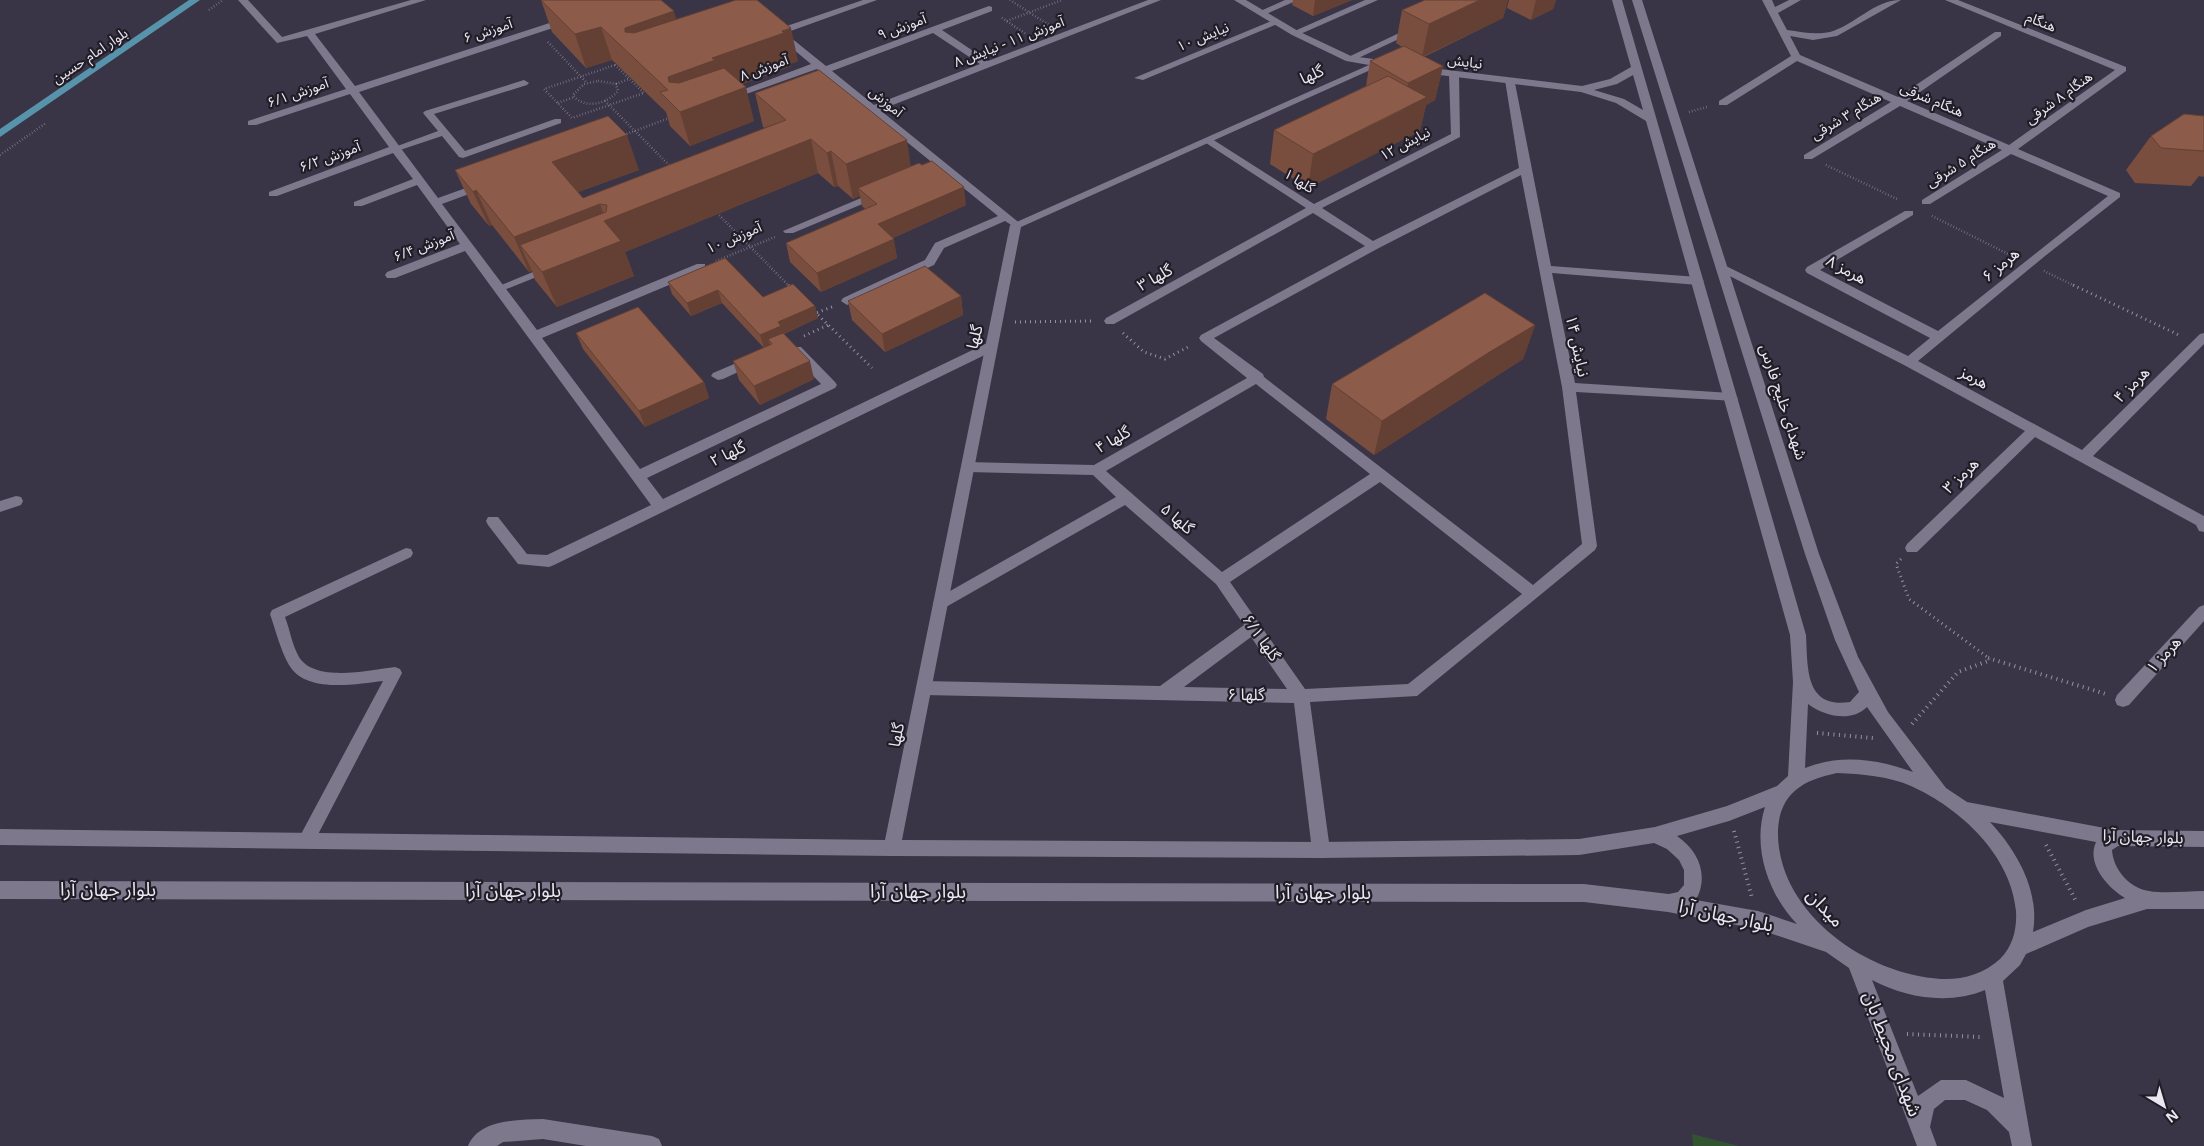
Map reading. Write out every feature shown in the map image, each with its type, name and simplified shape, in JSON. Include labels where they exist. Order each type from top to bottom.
[{"type":"main road","name":"بلوار امام حسین","points":[[0,134],[196,0]]},
{"type":"street","points":[[243,0],[280,41],[421,0]]},
{"type":"street","name":"آموزش","points":[[872,0],[774,29],[873,109],[939,168],[1010,221]]},
{"type":"street","points":[[975,0],[989,9]]},
{"type":"street","name":"آموزش ۱۱ - نیایش ۸","points":[[873,109],[1156,0]]},
{"type":"street","points":[[1240,0],[1296,33],[1349,59],[1426,24]]},
{"type":"street","points":[[1262,13],[1293,0]]},
{"type":"street","points":[[1296,33],[1373,0]]},
{"type":"street","points":[[1617,0],[1798,634],[1801,682],[1796,779]]},
{"type":"street","name":"شهدای خلیج فارس","points":[[1637,0],[1812,554],[1839,632],[1867,691],[1898,740],[1940,793]]},
{"type":"street","points":[[1723,103],[1796,57],[1767,0]]},
{"type":"street","points":[[1773,12],[1796,0]]},
{"type":"street","points":[[1783,32],[1812,37],[1834,34],[1896,0]]},
{"type":"street","name":"هنگام","points":[[1952,0],[2122,69]]},
{"type":"street","name":"آموزش ۹","points":[[821,67],[989,9]]},
{"type":"street","name":"آموزش ۶","points":[[354,89],[574,18]]},
{"type":"street","name":"نیایش ۱۰","points":[[1139,78],[1276,22]]},
{"type":"street","points":[[934,29],[987,65]]},
{"type":"street","points":[[310,33],[354,89],[660,506]]},
{"type":"street","name":"هنگام ۳ شرقی","points":[[1808,157],[1900,101],[1998,34]]},
{"type":"street","name":"هنگام شرقی","points":[[1796,57],[2116,195]]},
{"type":"street","name":"گلها","points":[[892,848],[990,347],[997,323],[1010,221],[1208,141],[1385,64],[1349,59]]},
{"type":"street","name":"آموزش ۸","points":[[720,100],[821,67]]},
{"type":"street","name":"نیایش","points":[[1582,89],[1613,83],[1637,67]]},
{"type":"street","name":"نیایش","points":[[1408,68],[1582,89],[1620,101],[1652,120]]},
{"type":"street","name":"هنگام ۸ شرقی","points":[[2011,149],[2122,69]]},
{"type":"street","name":"نیایش ۱۲","points":[[1314,208],[1456,135],[1454,74]]},
{"type":"street","name":"نیایش ۱۴","points":[[1510,80],[1544,269],[1569,387],[1590,546],[1533,594]]},
{"type":"street","name":"آموزش ۶/۱","points":[[252,123],[354,89]]},
{"type":"street","name":"گلها ۱","points":[[1208,141],[1373,246]]},
{"type":"street","name":"آموزش ۶/۲","points":[[273,194],[397,148]]},
{"type":"street","name":"هنگام ۵ شرقی","points":[[1926,202],[2011,149]]},
{"type":"street","points":[[1525,169],[1373,246],[1205,338],[1258,377],[1533,594]]},
{"type":"street","points":[[358,204],[421,180]]},
{"type":"street","points":[[437,202],[492,183]]},
{"type":"street","points":[[789,231],[889,189]]},
{"type":"street","name":"هرمز ۶","points":[[1909,362],[2028,264],[2116,195]]},
{"type":"street","name":"گلها ۳","points":[[1110,321],[1314,208]]},
{"type":"street","name":"هرمز ۸","points":[[1909,213],[1811,270],[1939,337]]},
{"type":"street","points":[[846,301],[930,262],[939,246],[1010,221]]},
{"type":"street","name":"آموزش ۶/۴","points":[[391,275],[469,245]]},
{"type":"street","name":"آموزش ۱۰","points":[[535,336],[701,267]]},
{"type":"street","points":[[1544,269],[1698,281]]},
{"type":"street","name":"هرمز","points":[[1722,269],[1909,362],[2203,522]]},
{"type":"street","name":"هرمز ۴","points":[[2084,457],[2201,341]]},
{"type":"street","points":[[638,476],[830,385],[785,345]]},
{"type":"street","name":"گلها ۲","points":[[493,521],[523,560],[549,561],[990,347]]},
{"type":"street","points":[[718,376],[763,355]]},
{"type":"street","name":"گلها ۴","points":[[968,467],[1096,470],[1258,377]]},
{"type":"street","points":[[1569,387],[1731,398]]},
{"type":"street","name":"هرمز ۳","points":[[1912,548],[2034,430]]},
{"type":"street","name":"گلها ۵","points":[[1096,470],[1221,580]]},
{"type":"street","points":[[1221,580],[1381,474]]},
{"type":"street","points":[[941,603],[1126,498]]},
{"type":"street","points":[[0,507],[16,501]]},
{"type":"street","name":"گلها ۶/۱","points":[[1221,580],[1302,696]]},
{"type":"street","name":"گلها ۶","points":[[924,688],[1302,696],[1411,691],[1533,594]]},
{"type":"street","name":"هرمز ۱","points":[[2123,700],[2204,610]]},
{"type":"street","points":[[1163,693],[1253,627]]},
{"type":"street","points":[[1801,682],[1807,693],[1818,702],[1832,709],[1846,711],[1858,708],[1865,701],[1867,691]]},
{"type":"street","points":[[1302,696],[1321,850]]},
{"type":"street","name":"میدان","points":[[1837,766],[1861,766],[1887,770],[1913,779],[1940,793],[1964,810],[1986,830],[2004,853],[2017,877],[2025,902],[2026,925],[2022,946],[2010,964],[1993,978],[1970,987],[1944,989],[1925,987],[1885,977],[1856,963],[1829,944],[1806,923],[1788,899],[1775,875],[1768,851],[1767,829],[1772,809],[1781,792],[1796,779],[1814,770],[1837,766]]},
{"type":"street","points":[[0,837],[892,848],[1321,850],[1579,847],[1655,835],[1729,813],[1781,792]]},
{"type":"street","name":"بلوار جهان آرا","points":[[1964,810],[2035,825],[2115,838],[2204,838]]},
{"type":"street","points":[[1655,835],[1673,843],[1687,856],[1694,872],[1693,888],[1684,899],[1668,903]]},
{"type":"street","points":[[2115,838],[2103,846],[2102,860],[2110,876],[2127,891],[2147,900]]},
{"type":"street","name":"بلوار جهان آرا","points":[[0,890],[1584,893],[1668,903],[1758,920],[1829,944]]},
{"type":"street","points":[[2022,946],[2086,919],[2147,900],[2204,900]]},
{"type":"street","name":"شهدای محیط بان","points":[[1856,963],[1927,1146]]},
{"type":"street","points":[[1993,978],[2022,1146]]},
{"type":"street","points":[[1920,1126],[1925,1103],[1941,1090],[1966,1090],[1994,1103],[2018,1126]]},
{"type":"street","points":[[478,1146],[500,1132],[543,1129],[652,1146]]},
{"type":"lane","points":[[524,82],[428,113],[463,155],[558,121]]},
{"type":"lane","points":[[397,148],[444,132]]},
{"type":"lane","points":[[500,288],[561,264]]},
{"type":"lane","points":[[306,841],[395,673],[348,679],[311,676],[296,665],[277,614],[406,553]]},
{"type":"path","points":[[1010,0],[1064,35]]},
{"type":"path","points":[[1006,21],[1062,0]]},
{"type":"path","points":[[989,9],[1041,44]]},
{"type":"path","points":[[536,30],[587,83]]},
{"type":"path","points":[[615,65],[644,93],[572,118],[544,88],[581,76],[615,65]]},
{"type":"path","points":[[621,70],[627,68]]},
{"type":"path","points":[[574,97],[575,91],[587,83],[605,81],[615,84],[629,79]]},
{"type":"path","points":[[574,97],[583,103],[605,101],[618,91],[615,84]]},
{"type":"path","points":[[558,103],[574,97]]},
{"type":"path","points":[[605,101],[675,171]]},
{"type":"path","points":[[1674,116],[1723,103]]},
{"type":"path","points":[[617,137],[676,116]]},
{"type":"path","points":[[661,169],[679,162]]},
{"type":"path","points":[[711,208],[796,293]]},
{"type":"path","name":"آموزش ۱۰","points":[[701,267],[789,231]]},
{"type":"path","points":[[2028,264],[2201,341]]},
{"type":"path","points":[[816,313],[846,301]]},
{"type":"path","points":[[810,306],[872,368]]},
{"type":"path","points":[[997,323],[1110,321],[1144,352],[1165,359],[1205,338]]},
{"type":"path","points":[[785,345],[828,325]]},
{"type":"path","points":[[1912,548],[1896,564],[1909,598],[1991,660],[2123,700]]},
{"type":"path","points":[[1799,732],[1898,740],[1958,672],[1991,660]]},
{"type":"path","points":[[1729,813],[1758,920]]},
{"type":"path","points":[[2035,825],[2086,919]]},
{"type":"path","points":[[1884,1033],[2003,1038]]},
{"type":"green space","points":[[1692,1134],[1739,1146],[1693,1146]]},
{"type":"building","points":[[541,0],[661,0],[674,11],[625,28],[625,32],[634,33],[736,0],[757,0],[791,28],[782,31],[784,33],[712,58],[715,60],[668,77],[669,82],[679,83],[724,68],[746,87],[680,112],[660,92],[668,90],[601,27],[575,34]]},
{"type":"building","points":[[1425,0],[1480,0],[1429,24],[1402,10]]},
{"type":"building","points":[[1404,46],[1443,66],[1408,83],[1370,61]]},
{"type":"building","points":[[819,70],[907,140],[846,164],[831,151],[827,153],[811,139],[604,221],[621,241],[542,272],[520,245],[606,212],[607,205],[600,204],[514,237],[476,190],[473,192],[455,170],[608,116],[627,135],[552,162],[583,198],[786,120],[755,93]]},
{"type":"building","points":[[1388,76],[1427,97],[1313,154],[1274,130]]},
{"type":"building","points":[[2184,114],[2204,116],[2204,151],[2161,148],[2151,136]]},
{"type":"building","points":[[932,161],[964,187],[878,224],[894,239],[817,273],[786,243],[877,204],[858,188],[919,163],[922,165]]},
{"type":"building","points":[[725,258],[763,297],[793,284],[815,306],[778,322],[781,326],[760,335],[718,290],[687,303],[668,282]]},
{"type":"building","points":[[925,266],[961,296],[882,334],[848,301]]},
{"type":"building","points":[[1485,293],[1535,325],[1382,421],[1332,384]]},
{"type":"building","points":[[638,307],[704,382],[639,411],[576,333]]},
{"type":"building","points":[[783,333],[810,361],[754,386],[733,361],[772,344],[768,339]]}]
